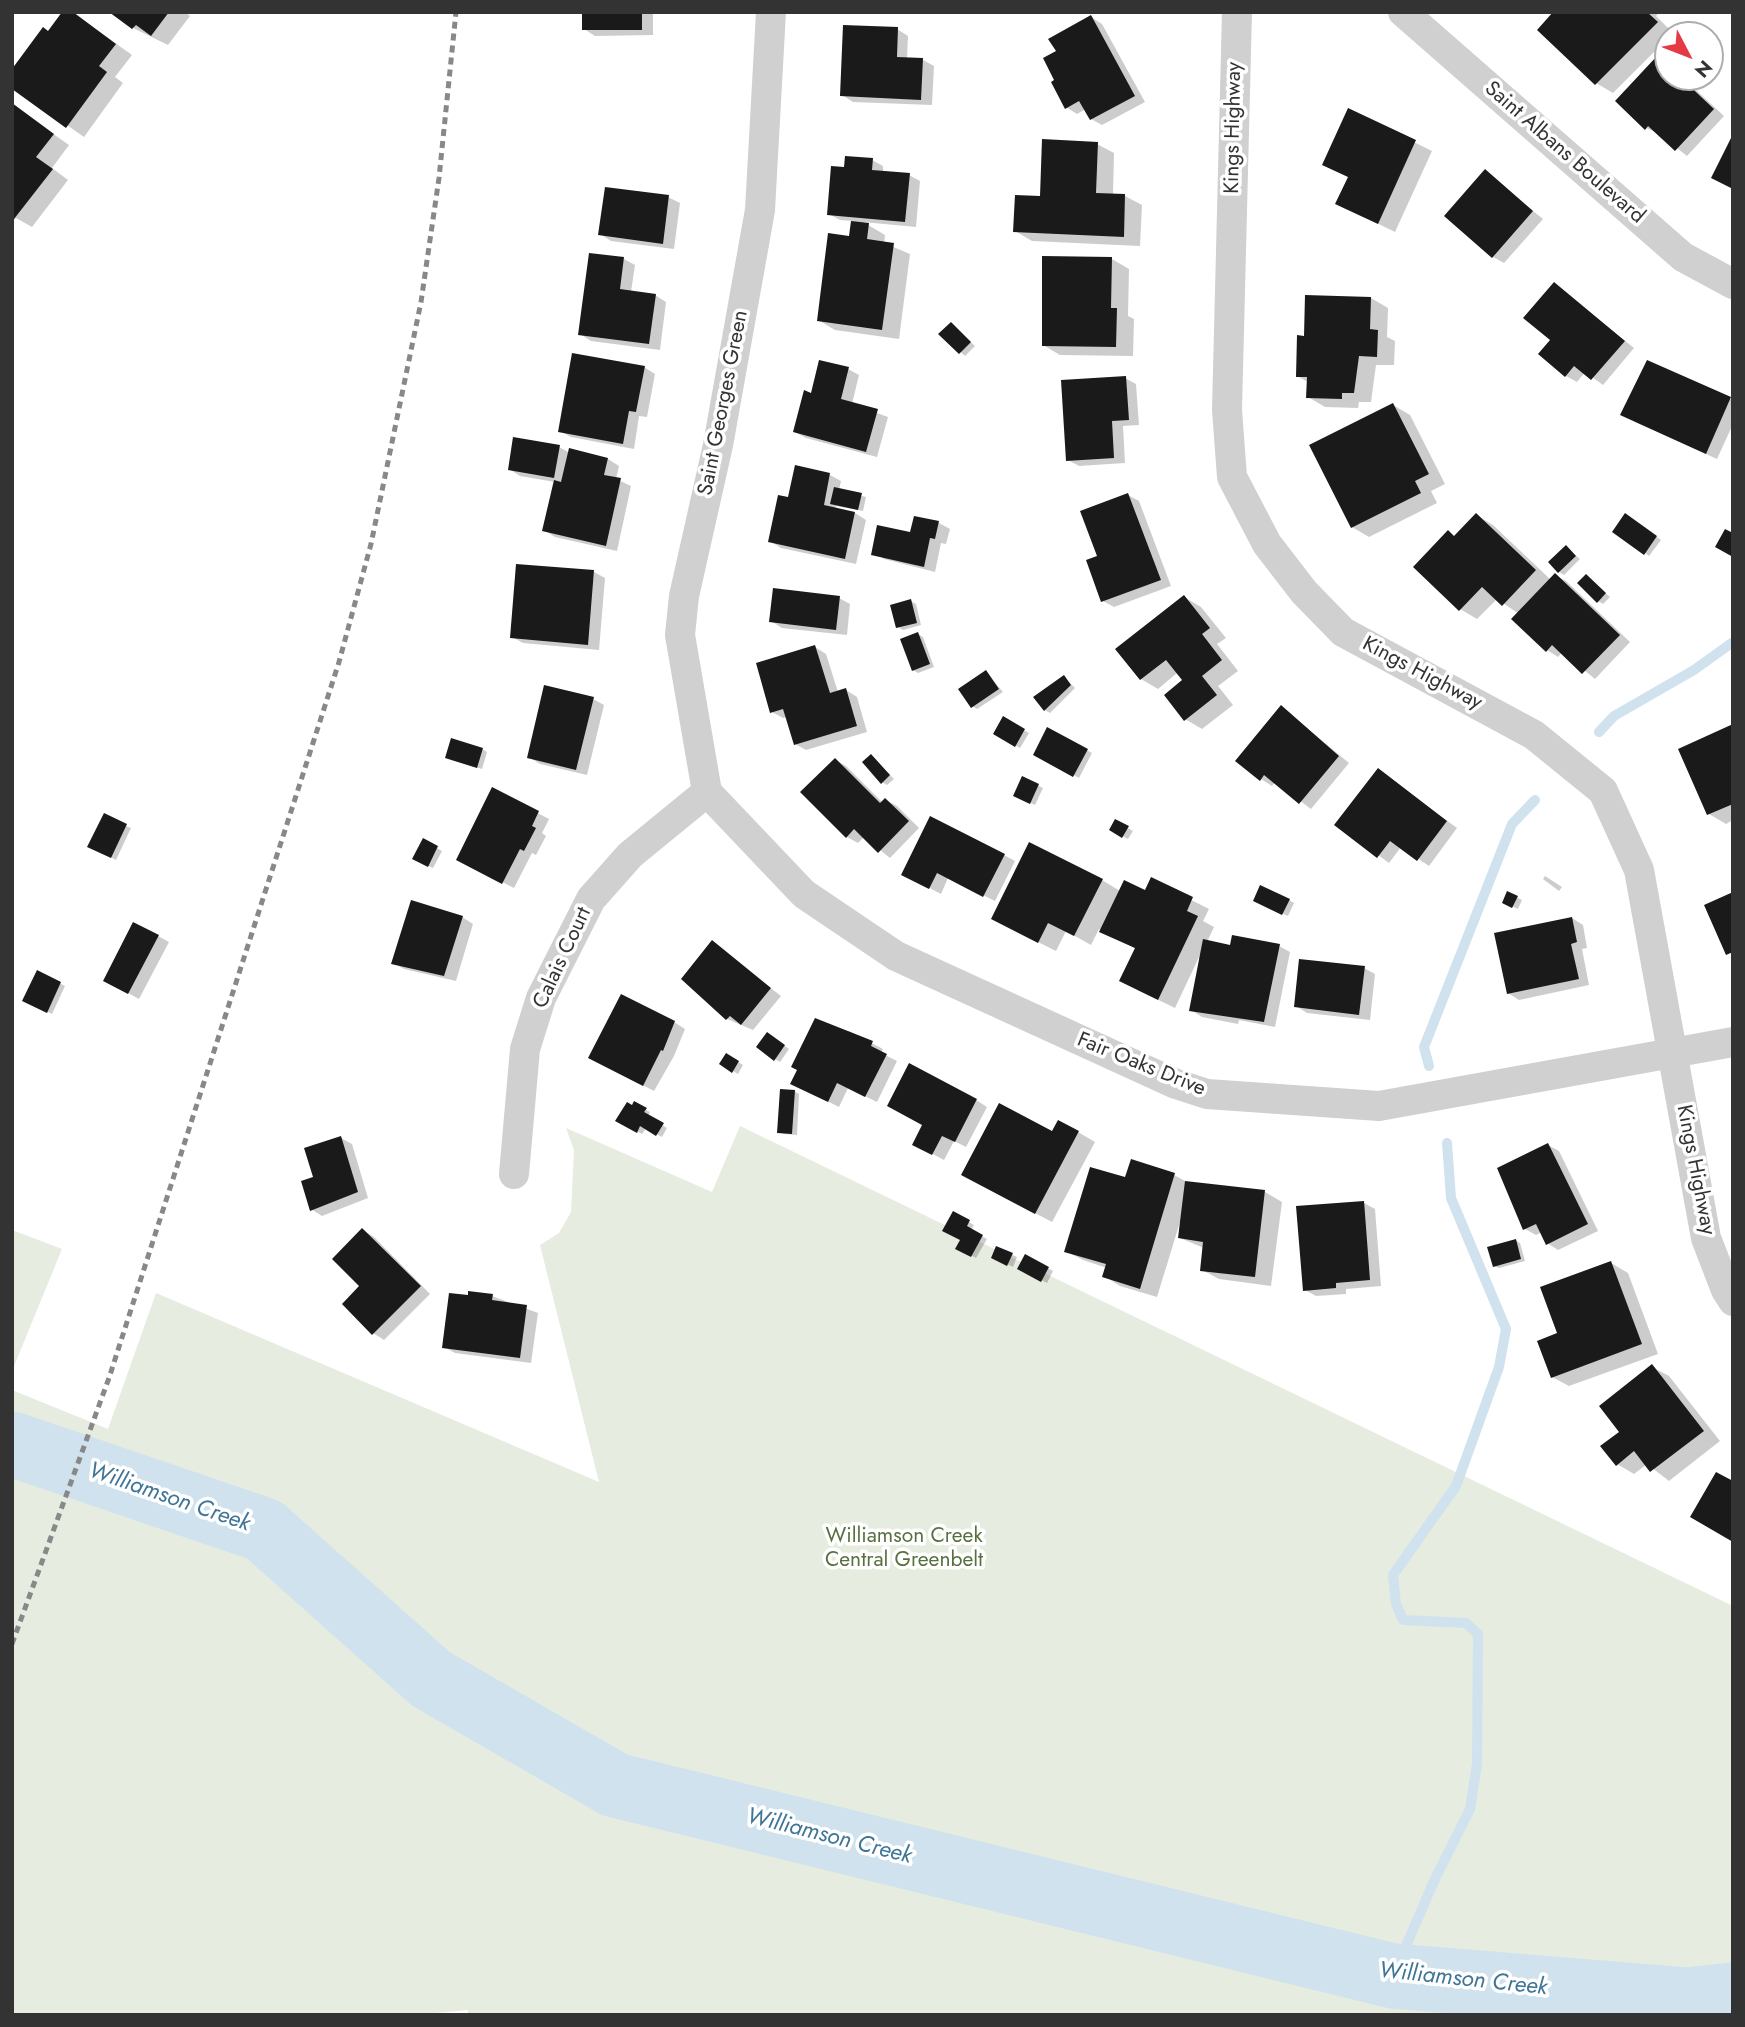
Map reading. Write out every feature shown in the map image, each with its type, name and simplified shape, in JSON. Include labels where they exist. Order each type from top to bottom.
[{"type":"street","name":"Saint Georges Green","points":[[707,792],[680,635],[684,596],[718,445],[760,209],[771,12]]},
{"type":"street","name":"Kings Highway","points":[[1237,12],[1227,410],[1232,477],[1267,544],[1304,592],[1343,632],[1534,734],[1603,790],[1639,870],[1706,1238],[1726,1290],[1733,1301]]},
{"type":"street","name":"Saint Albans Boulevard","points":[[1403,12],[1683,257],[1733,284]]},
{"type":"street","name":"Fair Oaks Drive","points":[[707,792],[804,894],[896,956],[1176,1084],[1207,1094],[1379,1106],[1674,1055],[1733,1042]]},
{"type":"street","name":"Calais Court","points":[[514,1174],[525,1049],[541,998],[591,899],[630,855],[707,792]]},
{"type":"green space","name":"Williamson Creek Central Greenbelt","points":[[740,1126],[1733,1606],[1733,2015],[468,2015],[468,2010],[414,2015],[12,2015],[12,1390],[108,1429],[156,1293],[599,1482],[540,1245],[559,1233],[571,1212],[574,1150],[566,1128],[712,1192]]},
{"type":"green space","points":[[12,1230],[62,1249],[12,1371]]},
{"type":"building","points":[[62,12],[73,12],[116,44],[99,66],[107,72],[66,128],[12,89],[12,69],[43,27],[48,31]]},
{"type":"building","points":[[109,12],[169,12],[151,36],[136,25],[132,29]]},
{"type":"building","points":[[582,12],[642,12],[642,30],[582,30]]},
{"type":"building","points":[[1553,12],[1647,12],[1657,21],[1595,85],[1537,30]]},
{"type":"building","points":[[1091,15],[1135,96],[1090,120],[1079,101],[1065,109],[1051,82],[1054,80],[1043,58],[1056,51],[1048,39]]},
{"type":"building","points":[[843,25],[898,27],[897,57],[923,58],[921,100],[840,96]]},
{"type":"building","points":[[1654,59],[1654,91],[1695,91],[1714,109],[1675,151],[1648,126],[1645,130],[1615,101]]},
{"type":"building","points":[[12,103],[54,134],[36,157],[53,169],[14,219]]},
{"type":"building","points":[[1348,108],[1416,140],[1378,224],[1335,204],[1348,177],[1322,165]]},
{"type":"building","points":[[1733,134],[1733,189],[1711,178]]},
{"type":"building","points":[[1042,139],[1098,142],[1096,193],[1125,194],[1124,237],[1013,232],[1015,195],[1040,196]]},
{"type":"building","points":[[845,156],[873,158],[872,170],[910,173],[905,222],[827,215],[831,166],[844,167]]},
{"type":"building","points":[[1485,169],[1533,211],[1492,258],[1444,216]]},
{"type":"building","points":[[605,187],[669,195],[663,244],[598,235]]},
{"type":"building","points":[[851,221],[869,223],[867,239],[894,243],[882,330],[817,321],[828,233],[849,236]]},
{"type":"building","points":[[589,253],[624,257],[620,289],[656,294],[649,344],[578,335]]},
{"type":"building","points":[[1042,256],[1112,257],[1111,308],[1117,308],[1116,347],[1042,346]]},
{"type":"building","points":[[1554,282],[1625,341],[1591,380],[1574,366],[1565,377],[1538,354],[1550,340],[1523,318]]},
{"type":"building","points":[[1305,295],[1371,297],[1370,329],[1378,330],[1377,357],[1359,356],[1354,393],[1342,393],[1342,399],[1306,398],[1307,377],[1296,377],[1297,335],[1304,336]]},
{"type":"building","points":[[951,322],[971,342],[959,354],[938,334]]},
{"type":"building","points":[[572,353],[645,366],[636,412],[629,411],[623,444],[558,432]]},
{"type":"building","points":[[819,360],[849,367],[841,399],[878,409],[866,452],[793,432],[804,390],[811,393]]},
{"type":"building","points":[[1647,360],[1731,397],[1706,454],[1620,415]]},
{"type":"building","points":[[1126,376],[1129,420],[1112,421],[1114,458],[1066,461],[1061,380]]},
{"type":"building","points":[[1393,403],[1429,474],[1415,481],[1421,493],[1351,528],[1309,445]]},
{"type":"building","points":[[513,437],[560,445],[554,478],[508,470]]},
{"type":"building","points":[[569,448],[608,458],[604,475],[621,478],[606,546],[542,531],[554,480],[561,482]]},
{"type":"building","points":[[795,465],[830,473],[824,505],[855,512],[845,559],[768,542],[778,495],[788,497]]},
{"type":"building","points":[[834,487],[862,493],[858,510],[830,504]]},
{"type":"building","points":[[1128,493],[1161,580],[1101,602],[1086,560],[1097,556],[1080,511]]},
{"type":"building","points":[[1476,513],[1536,570],[1502,606],[1482,587],[1459,611],[1413,567],[1448,530],[1454,536]]},
{"type":"building","points":[[1625,513],[1657,536],[1644,555],[1612,532]]},
{"type":"building","points":[[914,516],[939,521],[935,539],[930,538],[924,567],[871,555],[877,525],[910,532]]},
{"type":"building","points":[[1725,529],[1733,533],[1733,557],[1715,547]]},
{"type":"building","points":[[1566,545],[1576,556],[1558,573],[1548,562]]},
{"type":"building","points":[[516,564],[594,570],[588,645],[510,638]]},
{"type":"building","points":[[1555,573],[1620,635],[1582,674],[1552,645],[1546,652],[1511,619]]},
{"type":"building","points":[[1586,574],[1606,593],[1597,603],[1577,583]]},
{"type":"building","points":[[773,588],[840,596],[836,630],[769,622]]},
{"type":"building","points":[[1184,595],[1210,628],[1202,634],[1222,660],[1202,676],[1217,695],[1184,721],[1164,695],[1182,680],[1166,660],[1140,680],[1115,649]]},
{"type":"building","points":[[911,599],[917,623],[896,628],[890,605]]},
{"type":"building","points":[[918,632],[930,664],[912,671],[900,639]]},
{"type":"building","points":[[815,645],[830,693],[846,688],[857,726],[794,745],[783,709],[770,713],[756,663]]},
{"type":"building","points":[[986,670],[999,689],[971,708],[958,689]]},
{"type":"building","points":[[1064,675],[1071,685],[1044,711],[1033,697]]},
{"type":"building","points":[[544,685],[594,697],[576,770],[527,758]]},
{"type":"building","points":[[1281,705],[1339,756],[1299,804],[1264,775],[1260,781],[1235,761]]},
{"type":"building","points":[[1003,716],[1025,729],[1015,747],[993,734]]},
{"type":"building","points":[[1733,724],[1733,804],[1707,815],[1678,749]]},
{"type":"building","points":[[1047,727],[1088,749],[1073,777],[1033,755]]},
{"type":"building","points":[[451,738],[483,748],[477,768],[445,758]]},
{"type":"building","points":[[871,754],[890,775],[881,784],[862,762]]},
{"type":"building","points":[[835,758],[880,803],[885,798],[909,821],[878,853],[854,829],[846,838],[800,792]]},
{"type":"building","points":[[1378,768],[1447,821],[1417,861],[1390,841],[1377,858],[1334,825]]},
{"type":"building","points":[[1022,776],[1039,784],[1030,804],[1013,796]]},
{"type":"building","points":[[492,787],[539,811],[532,826],[536,828],[524,851],[520,849],[502,884],[456,860]]},
{"type":"building","points":[[104,813],[127,824],[111,858],[87,847]]},
{"type":"building","points":[[930,816],[1005,854],[983,897],[937,873],[929,889],[901,875]]},
{"type":"building","points":[[1115,819],[1129,826],[1122,838],[1109,830]]},
{"type":"building","points":[[423,838],[438,846],[428,867],[412,859]]},
{"type":"building","points":[[1029,842],[1103,879],[1074,936],[1048,923],[1038,943],[991,919]]},
{"type":"building","points":[[1151,877],[1193,897],[1187,911],[1198,916],[1158,1000],[1119,981],[1135,948],[1099,932],[1124,880],[1145,890]]},
{"type":"building","points":[[1260,885],[1290,899],[1282,915],[1253,901]]},
{"type":"building","points":[[1507,891],[1518,896],[1512,908],[1502,903]]},
{"type":"building","points":[[1733,892],[1733,952],[1726,955],[1704,905]]},
{"type":"building","points":[[411,900],[463,916],[444,976],[391,964]]},
{"type":"building","points":[[1572,917],[1577,942],[1571,944],[1579,979],[1507,994],[1494,933]]},
{"type":"building","points":[[133,922],[159,935],[128,994],[103,981]]},
{"type":"building","points":[[1232,935],[1280,944],[1264,1022],[1189,1011],[1203,939],[1230,945]]},
{"type":"building","points":[[712,940],[771,988],[741,1025],[730,1016],[726,1020],[681,979]]},
{"type":"building","points":[[1299,959],[1365,966],[1359,1015],[1294,1007]]},
{"type":"building","points":[[37,970],[61,982],[47,1013],[22,1001]]},
{"type":"building","points":[[621,994],[675,1021],[663,1051],[661,1050],[643,1086],[588,1058]]},
{"type":"building","points":[[815,1018],[873,1041],[871,1046],[887,1054],[865,1097],[837,1083],[828,1102],[790,1084],[797,1070],[791,1067]]},
{"type":"building","points":[[767,1032],[785,1045],[774,1061],[756,1047]]},
{"type":"building","points":[[726,1053],[739,1061],[732,1073],[719,1064]]},
{"type":"building","points":[[909,1063],[977,1099],[955,1142],[942,1136],[932,1155],[912,1145],[922,1125],[887,1106]]},
{"type":"building","points":[[780,1089],[795,1090],[792,1134],[777,1133]]},
{"type":"building","points":[[634,1101],[647,1108],[644,1112],[664,1123],[656,1136],[640,1126],[637,1133],[615,1121],[627,1102],[632,1105]]},
{"type":"building","points":[[999,1103],[1052,1131],[1058,1120],[1079,1131],[1035,1214],[961,1175]]},
{"type":"building","points":[[341,1136],[358,1192],[310,1211],[301,1181],[313,1177],[304,1148]]},
{"type":"building","points":[[1548,1143],[1588,1224],[1546,1245],[1536,1224],[1523,1230],[1497,1168]]},
{"type":"building","points":[[1131,1159],[1175,1173],[1140,1289],[1102,1277],[1106,1264],[1064,1252],[1090,1167],[1125,1177]]},
{"type":"building","points":[[1185,1181],[1265,1190],[1255,1277],[1200,1271],[1203,1242],[1178,1238]]},
{"type":"building","points":[[1364,1201],[1370,1280],[1336,1283],[1336,1288],[1303,1291],[1296,1206]]},
{"type":"building","points":[[953,1211],[970,1220],[967,1226],[983,1235],[971,1257],[955,1249],[960,1240],[942,1231]]},
{"type":"building","points":[[362,1228],[421,1286],[372,1335],[342,1304],[359,1286],[332,1259]]},
{"type":"building","points":[[1516,1239],[1521,1259],[1493,1267],[1487,1247]]},
{"type":"building","points":[[996,1246],[1013,1253],[1007,1266],[991,1258]]},
{"type":"building","points":[[1025,1254],[1049,1267],[1041,1282],[1017,1269]]},
{"type":"building","points":[[1611,1261],[1642,1344],[1551,1378],[1537,1341],[1557,1333],[1540,1287]]},
{"type":"building","points":[[468,1291],[493,1294],[492,1300],[527,1305],[520,1358],[442,1348],[449,1293],[468,1295]]},
{"type":"building","points":[[1652,1364],[1704,1431],[1650,1472],[1634,1451],[1616,1466],[1600,1446],[1619,1432],[1599,1406]]},
{"type":"building","points":[[1716,1472],[1733,1481],[1733,1542],[1690,1517]]},
{"type":"waterway","points":[[1599,732],[1614,716],[1694,670],[1733,642]]},
{"type":"waterway","points":[[1429,1066],[1424,1047],[1512,824],[1535,800]]},
{"type":"waterway","points":[[1393,1976],[1434,1881],[1470,1809],[1477,1764],[1478,1634],[1466,1623],[1403,1620],[1396,1604],[1393,1575],[1456,1486],[1499,1367],[1506,1329],[1451,1198],[1447,1143]]},
{"type":"waterway","name":"Williamson Creek","points":[[12,1444],[264,1530],[431,1679],[615,1785],[1393,1976],[1686,2000],[1733,1995]]},
{"type":"railway","points":[[12,1644],[109,1378],[339,662],[371,544],[421,302],[439,178],[456,12]]}]
